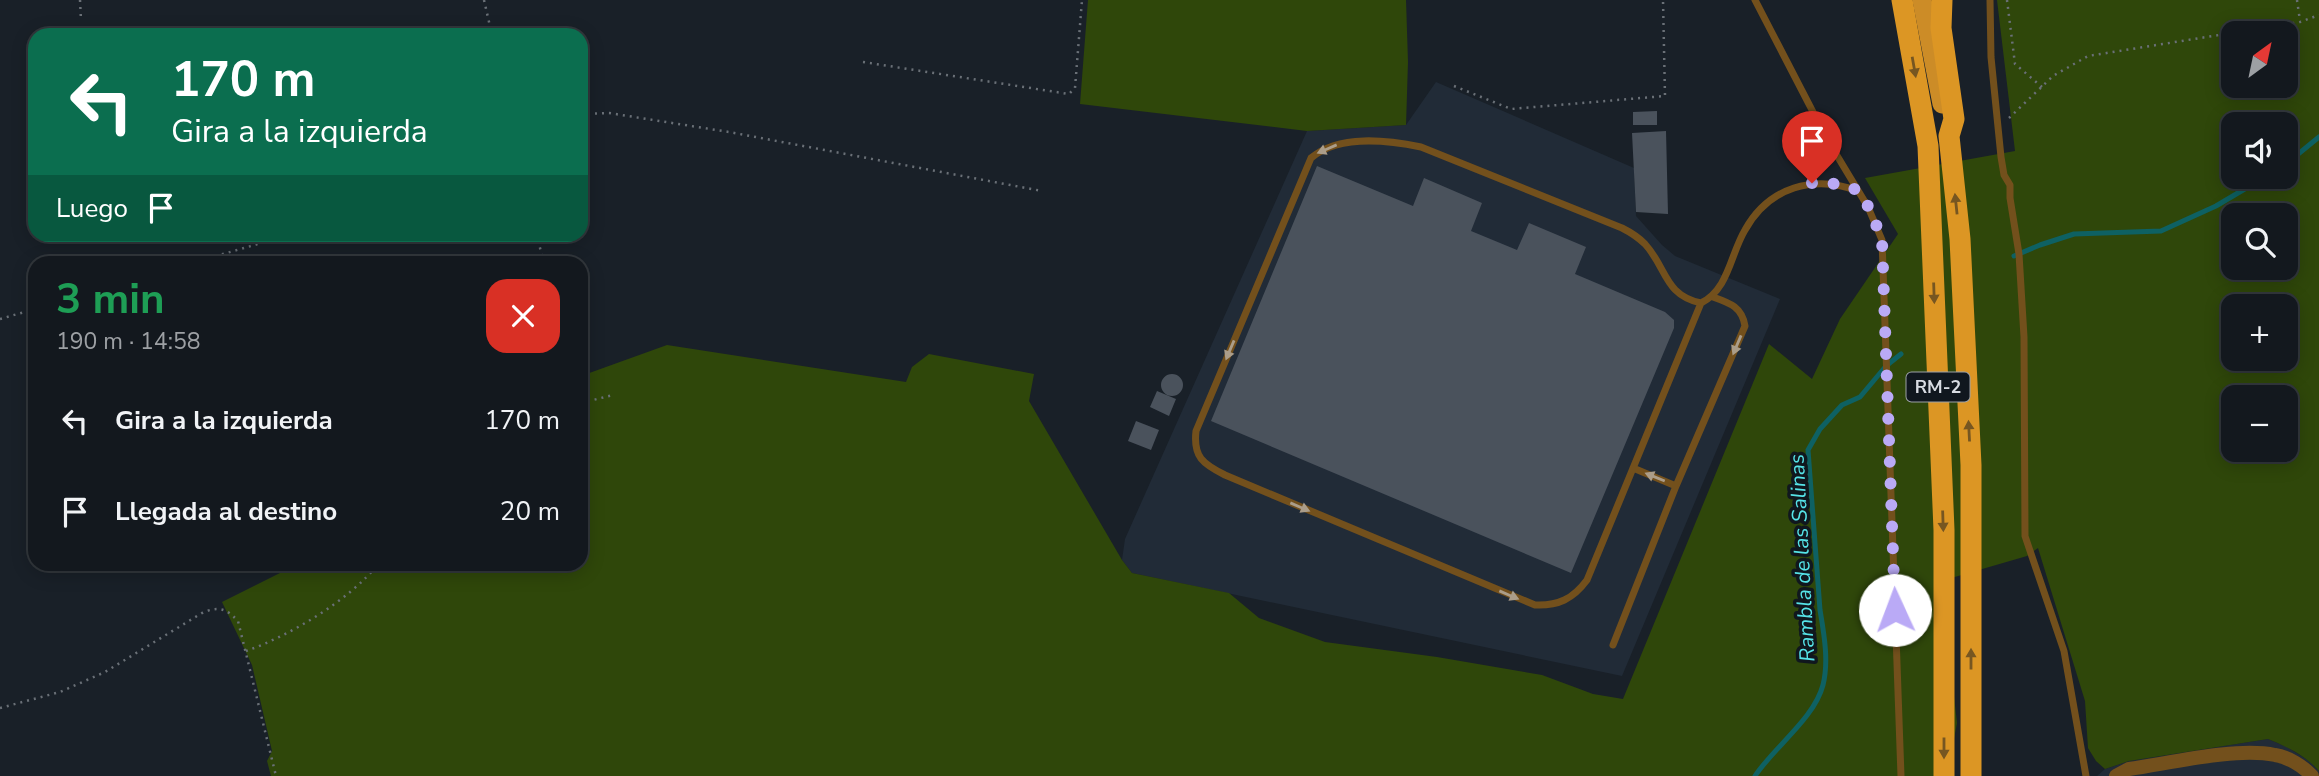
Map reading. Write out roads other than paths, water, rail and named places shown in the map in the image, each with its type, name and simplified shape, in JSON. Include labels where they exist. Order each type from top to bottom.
[{"type":"highway","name":"RM-2","points":[[1902,0],[1928,146],[1944,530],[1944,776]]},
{"type":"highway","name":"RM-2","points":[[1922,0],[1949,136],[1960,239],[1971,465],[1971,776]]},
{"type":"highway","points":[[1942,0],[1941,27],[1954,119],[1949,136]]},
{"type":"street","points":[[2116,776],[2129,769],[2259,752],[2279,755],[2306,769],[2312,776]]},
{"type":"lane","points":[[1755,0],[1827,139],[1868,207],[1882,240],[1901,776]]},
{"type":"lane","points":[[1990,0],[2001,157],[2004,175],[2010,185],[2020,254],[2024,337],[2025,536],[2064,651],[2086,776]]},
{"type":"lane","points":[[1701,303],[1679,295],[1671,287],[1646,245],[1622,228],[1421,147],[1394,141],[1333,145],[1311,158],[1196,431],[1194,446],[1202,460],[1225,475],[1535,605],[1551,606],[1568,600],[1587,580],[1701,303],[1713,297],[1723,282],[1745,229],[1763,207],[1784,191],[1812,183],[1841,185],[1858,191]]},
{"type":"lane","points":[[1614,645],[1676,486],[1745,326],[1738,307],[1713,297]]},
{"type":"lane","points":[[1633,468],[1676,486]]},
{"type":"waterway","name":"Rambla de las Salinas","points":[[2298,154],[2319,137]]},
{"type":"waterway","name":"Rambla de las Salinas","points":[[2014,256],[2074,234],[2161,231],[2216,206],[2245,189]]},
{"type":"waterway","name":"Rambla de las Salinas","points":[[1755,776],[1803,721],[1818,697],[1825,676],[1825,648],[1808,450],[1820,429],[1842,405],[1860,397],[1886,366],[1901,354]]}]
